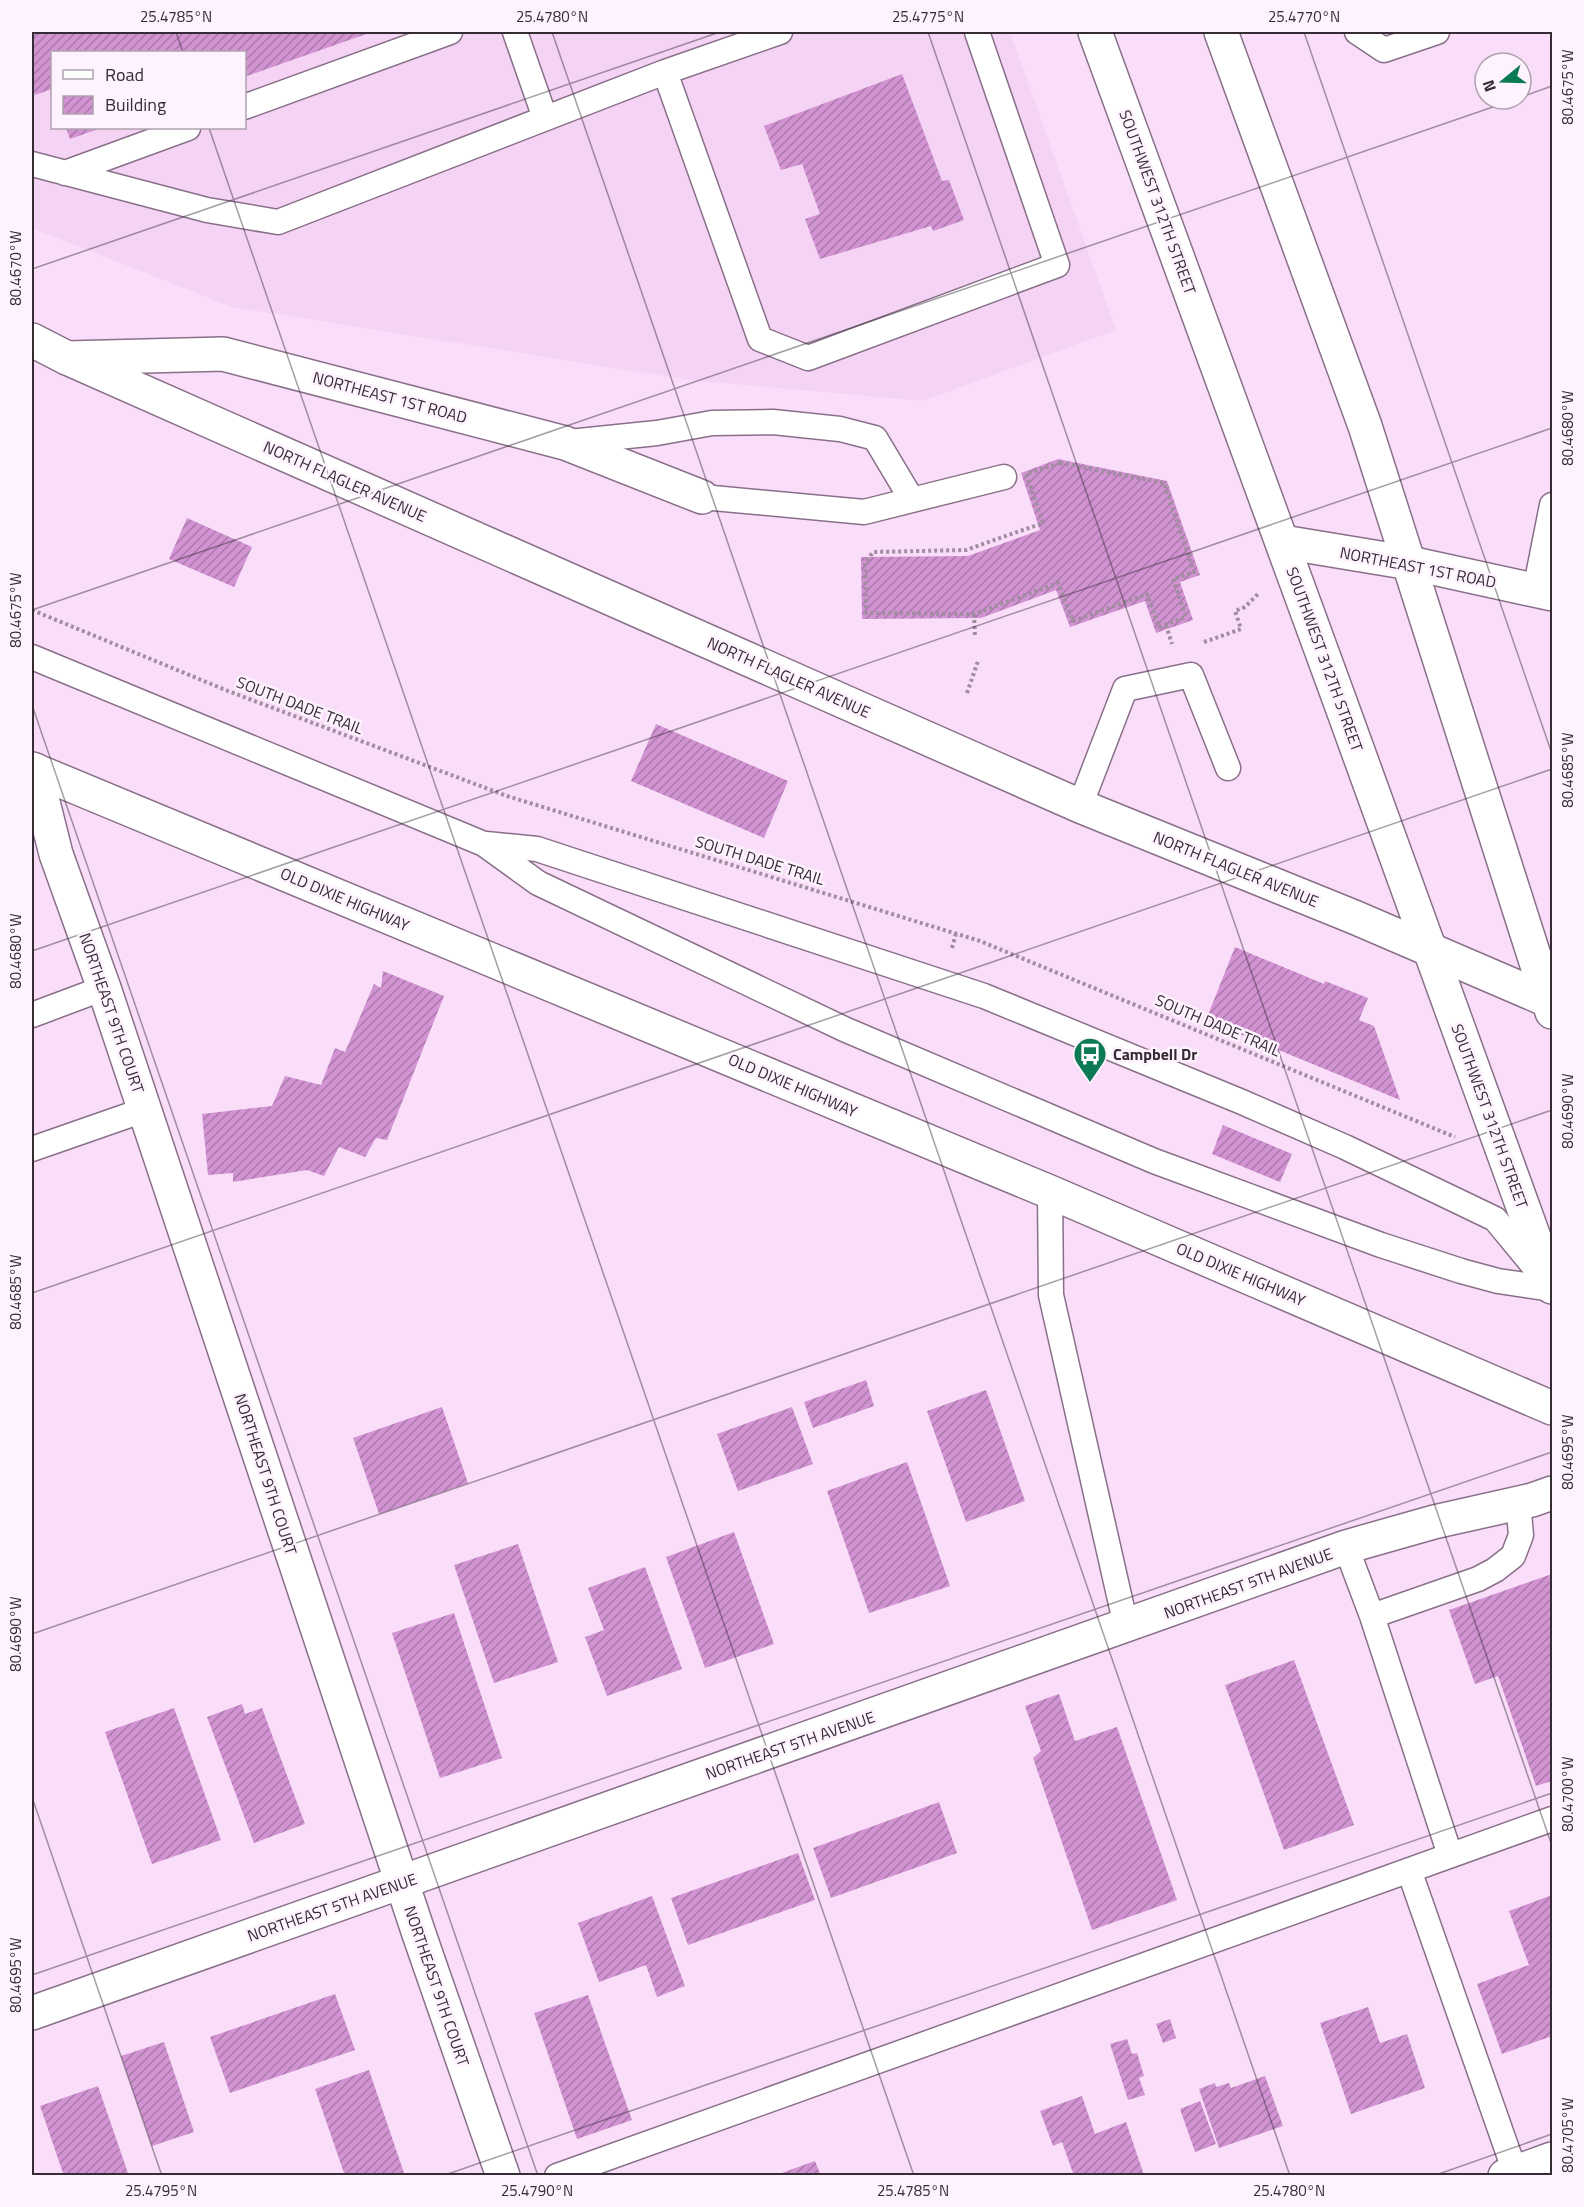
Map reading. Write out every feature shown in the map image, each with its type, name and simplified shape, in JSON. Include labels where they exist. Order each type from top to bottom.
[{"type":"main road","name":"SOUTHWEST 312TH STREET","points":[[1095,32],[1283,542],[1552,1288]]},
{"type":"main road","points":[[1221,32],[1365,426],[1551,1004]]},
{"type":"main road","name":"NORTH FLAGLER AVENUE","points":[[32,340],[67,358],[1080,806],[1429,949],[1551,1004]]},
{"type":"main road","name":"NORTHEAST 1ST ROAD","points":[[67,358],[223,354],[565,443],[702,497]]},
{"type":"main road","name":"NORTHEAST 1ST ROAD","points":[[1283,542],[1410,563],[1544,592]]},
{"type":"main road","name":"NORTHEAST 9TH COURT","points":[[33,769],[56,854],[104,988],[402,1883],[503,2175]]},
{"type":"main road","name":"OLD DIXIE HIGHWAY","points":[[33,769],[1050,1192],[1552,1408]]},
{"type":"main road","name":"NORTHEAST 5TH AVENUE","points":[[32,2013],[1346,1547],[1434,1522],[1552,1493]]},
{"type":"main road","points":[[1510,2174],[1552,2159]]},
{"type":"lane","points":[[246,106],[450,32]]},
{"type":"lane","points":[[515,32],[545,118]]},
{"type":"lane","points":[[32,164],[207,210],[278,222],[665,72],[780,32]]},
{"type":"lane","points":[[665,72],[760,339],[808,358],[1057,265],[977,32]]},
{"type":"lane","points":[[1357,32],[1384,50],[1437,32]]},
{"type":"lane","points":[[65,173],[185,129]]},
{"type":"lane","points":[[565,443],[657,433],[712,423],[773,422],[840,429],[875,438],[912,500]]},
{"type":"lane","points":[[702,497],[864,512],[1004,477]]},
{"type":"lane","points":[[1544,592],[1552,505]]},
{"type":"lane","points":[[32,657],[484,844],[538,883],[834,1024],[1154,1161],[1370,1241],[1461,1271],[1498,1281],[1552,1288]]},
{"type":"lane","points":[[1080,806],[1125,689],[1191,675],[1228,768]]},
{"type":"lane","points":[[484,844],[537,849],[984,996],[1232,1098],[1345,1147],[1495,1219],[1552,1288]]},
{"type":"lane","points":[[32,1015],[104,988]]},
{"type":"lane","points":[[32,1149],[144,1110]]},
{"type":"lane","points":[[1050,1192],[1051,1295],[1126,1626]]},
{"type":"lane","points":[[1372,1616],[1478,1579],[1495,1570],[1513,1556],[1521,1535],[1518,1502]]},
{"type":"lane","points":[[1346,1547],[1372,1616],[1450,1855]]},
{"type":"lane","points":[[557,2175],[1552,1819]]},
{"type":"lane","points":[[1409,1870],[1510,2174]]},
{"type":"path","points":[[1060,464],[1164,483],[1194,572],[1173,579],[1186,617],[1166,625],[1159,627],[1147,594],[1073,621],[1058,584],[974,614],[866,613],[865,562],[873,552],[966,550],[1043,523],[1026,474],[1060,464]]},
{"type":"path","points":[[1197,645],[1241,629],[1235,611],[1245,607],[1266,586]]},
{"type":"path","name":"SOUTH DADE TRAIL","points":[[32,610],[228,691],[507,796],[981,941],[1461,1139]]},
{"type":"path","points":[[974,614],[975,637]]},
{"type":"path","points":[[1166,625],[1176,653]]},
{"type":"path","points":[[967,693],[978,661]]},
{"type":"path","points":[[950,955],[956,933]]},
{"type":"shaded area","points":[[32,32],[1010,32],[1116,330],[923,401],[690,380],[232,307],[32,228]]},
{"type":"building","points":[[32,32],[372,32],[246,76],[246,51],[51,51],[51,89],[35,95],[32,85]]},
{"type":"building","points":[[902,74],[942,181],[949,180],[964,220],[933,231],[931,226],[820,259],[805,219],[820,214],[802,164],[781,170],[764,126]]},
{"type":"building","points":[[66,129],[98,129],[70,139]]},
{"type":"building","points":[[1058,459],[1167,481],[1200,575],[1180,582],[1193,620],[1156,633],[1145,601],[1070,627],[1056,590],[981,618],[862,619],[861,557],[968,556],[1040,530],[1021,473]]},
{"type":"building","points":[[187,518],[252,547],[234,587],[169,559]]},
{"type":"building","points":[[656,724],[788,781],[764,838],[631,781]]},
{"type":"building","points":[[1235,947],[1324,984],[1325,981],[1368,998],[1359,1020],[1374,1026],[1400,1100],[1206,1020]]},
{"type":"building","points":[[383,971],[444,996],[387,1140],[376,1138],[365,1157],[339,1147],[324,1176],[307,1170],[233,1182],[233,1173],[208,1175],[202,1114],[272,1106],[285,1076],[321,1085],[335,1048],[345,1052],[374,984],[381,988]]},
{"type":"building","points":[[1223,1125],[1292,1154],[1280,1182],[1212,1154]]},
{"type":"building","points":[[866,1380],[874,1406],[813,1428],[804,1402]]},
{"type":"building","points":[[986,1390],[1025,1501],[966,1522],[927,1411]]},
{"type":"building","points":[[442,1407],[468,1483],[379,1514],[353,1438]]},
{"type":"building","points":[[792,1407],[813,1464],[738,1491],[717,1434]]},
{"type":"building","points":[[907,1462],[950,1586],[869,1613],[827,1491]]},
{"type":"building","points":[[734,1532],[774,1644],[705,1668],[666,1557]]},
{"type":"building","points":[[518,1544],[558,1662],[494,1683],[454,1565]]},
{"type":"building","points":[[645,1567],[682,1669],[607,1696],[585,1637],[604,1630],[588,1588]]},
{"type":"building","points":[[1552,1574],[1552,1781],[1536,1786],[1498,1676],[1475,1684],[1449,1610]]},
{"type":"building","points":[[454,1613],[502,1758],[440,1778],[392,1633]]},
{"type":"building","points":[[1294,1660],[1354,1825],[1284,1850],[1225,1685]]},
{"type":"building","points":[[1059,1694],[1075,1741],[1117,1727],[1177,1900],[1092,1930],[1033,1758],[1041,1751],[1025,1706]]},
{"type":"building","points":[[242,1704],[245,1714],[262,1708],[305,1824],[254,1843],[207,1717]]},
{"type":"building","points":[[174,1708],[221,1840],[152,1864],[105,1732]]},
{"type":"building","points":[[939,1802],[957,1853],[831,1898],[813,1848]]},
{"type":"building","points":[[798,1853],[815,1900],[688,1945],[671,1898]]},
{"type":"building","points":[[1552,1895],[1552,2036],[1502,2054],[1477,1984],[1529,1965],[1509,1911]]},
{"type":"building","points":[[652,1896],[685,1986],[657,1997],[646,1965],[599,1982],[578,1923]]},
{"type":"building","points":[[335,1994],[355,2050],[230,2093],[210,2037]]},
{"type":"building","points":[[588,1995],[632,2120],[577,2139],[534,2013]]},
{"type":"building","points":[[1368,2007],[1380,2043],[1407,2034],[1425,2088],[1351,2114],[1320,2023]]},
{"type":"building","points":[[1170,2019],[1176,2038],[1163,2043],[1156,2024]]},
{"type":"building","points":[[1127,2039],[1132,2054],[1137,2053],[1144,2076],[1139,2078],[1145,2095],[1128,2100],[1110,2044]]},
{"type":"building","points":[[164,2042],[194,2132],[152,2146],[121,2056]]},
{"type":"building","points":[[369,2070],[405,2176],[345,2176],[315,2089]]},
{"type":"building","points":[[1265,2076],[1283,2126],[1219,2148],[1199,2089],[1215,2083],[1216,2087],[1229,2083],[1231,2088]]},
{"type":"building","points":[[98,2086],[129,2176],[64,2176],[40,2106]]},
{"type":"building","points":[[1082,2096],[1095,2134],[1126,2122],[1144,2175],[1074,2176],[1062,2142],[1053,2146],[1040,2111]]},
{"type":"building","points":[[1200,2101],[1216,2144],[1195,2152],[1180,2109]]},
{"type":"building","points":[[815,2161],[821,2176],[776,2176],[776,2175]]},
{"type":"place","name":"Campbell Dr","points":[[1090,1083]]}]
